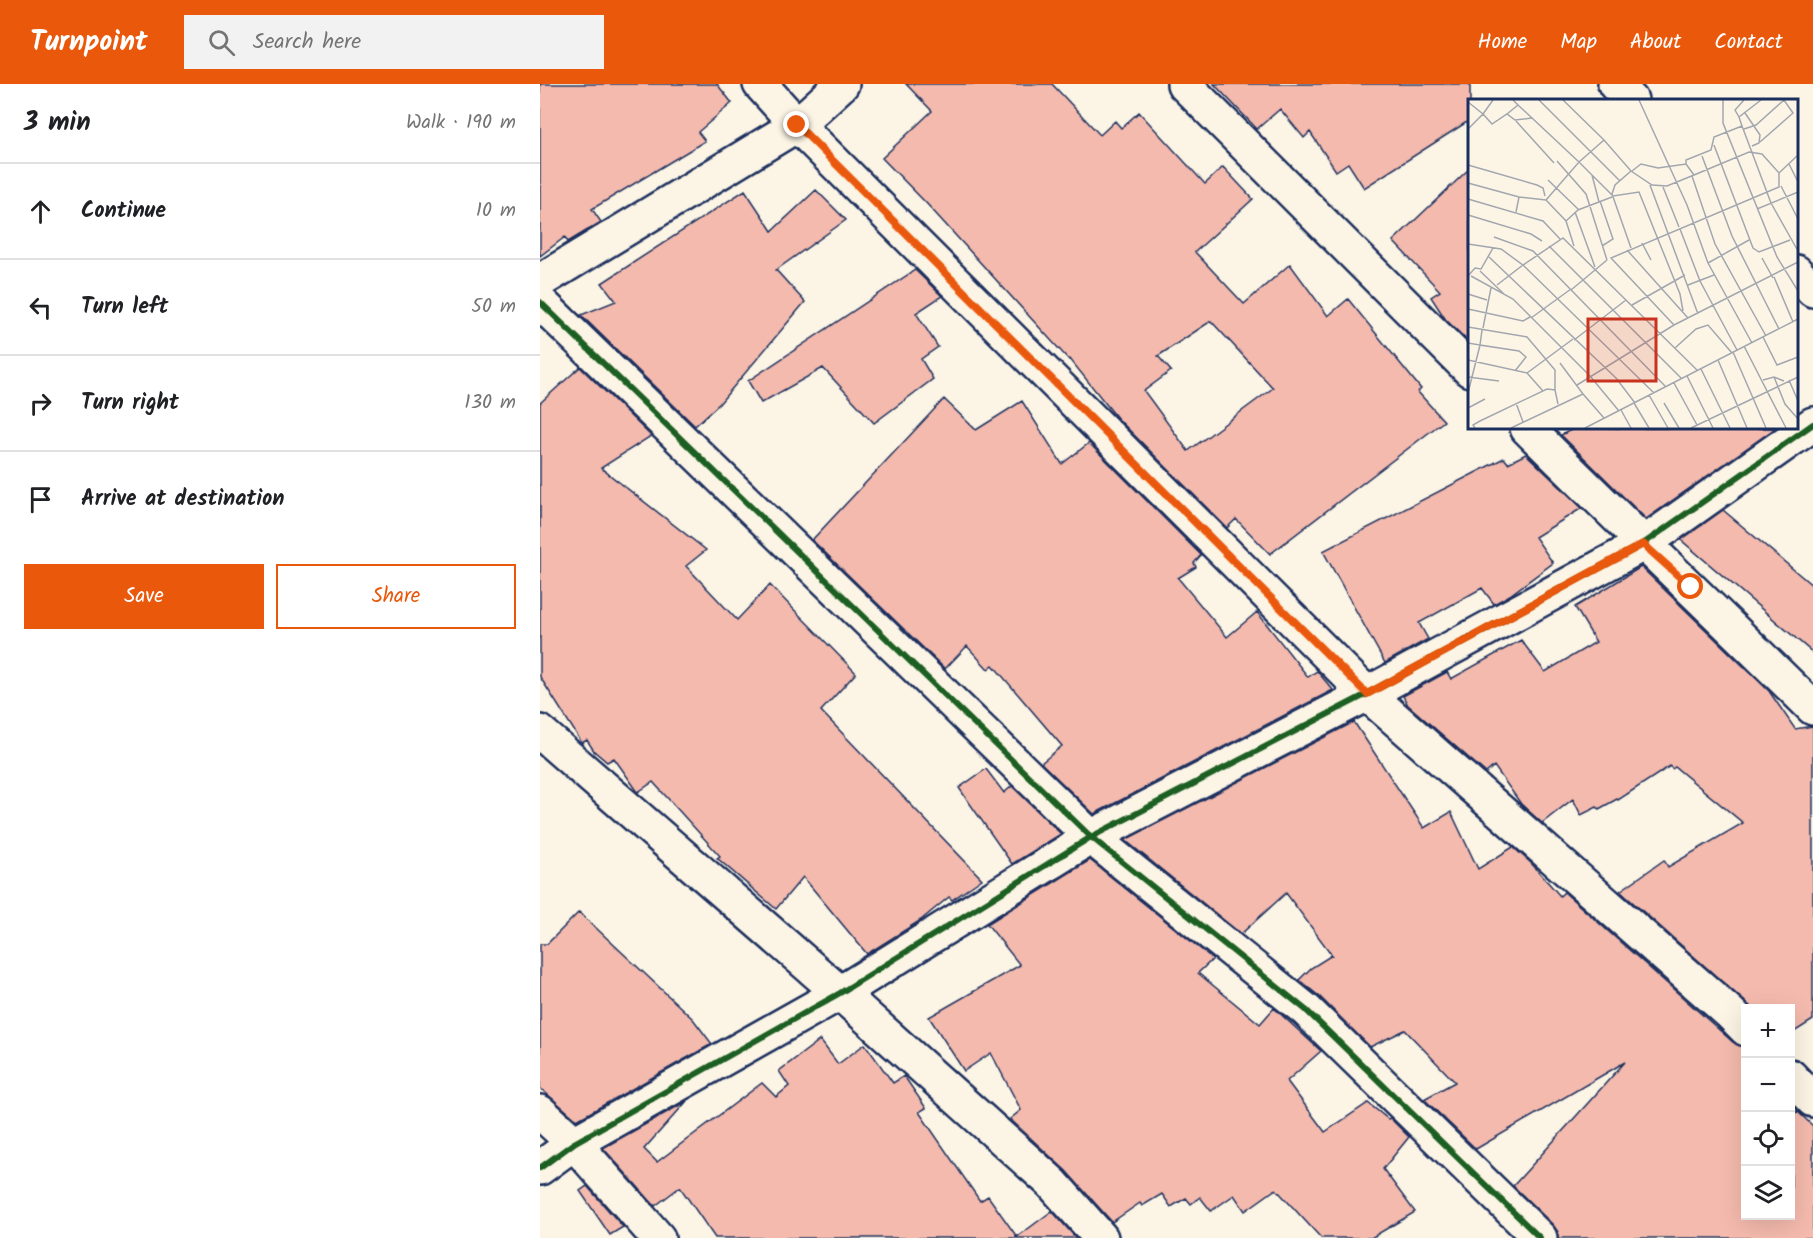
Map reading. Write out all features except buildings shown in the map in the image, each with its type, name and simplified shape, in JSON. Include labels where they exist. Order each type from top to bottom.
[{"type":"street","points":[[760,84],[797,125],[1367,694],[1741,1024]]},
{"type":"street","points":[[540,281],[797,125],[842,84]]},
{"type":"street","points":[[1184,84],[1468,368]]},
{"type":"street","points":[[1615,84],[1630,99]]},
{"type":"street","points":[[1798,273],[1813,290]]},
{"type":"street","points":[[540,302],[1091,837],[1306,1010],[1540,1238]]},
{"type":"street","points":[[540,1168],[574,1143],[840,993],[1091,837],[1367,694],[1643,544],[1813,423]]},
{"type":"street","points":[[1528,429],[1813,708]]},
{"type":"street","points":[[540,732],[840,993],[1052,1183],[1101,1238]]},
{"type":"street","points":[[1795,1080],[1813,1100]]},
{"type":"street","points":[[540,1112],[574,1143],[658,1238]]},
{"type":"cycle path","points":[[540,302],[1091,837],[1306,1010],[1540,1238]]},
{"type":"cycle path","points":[[540,1168],[574,1143],[840,993],[1091,837],[1367,694],[1643,544],[1813,424]]},
{"type":"route","points":[[797,125],[1367,694],[1643,544],[1691,587]]}]
